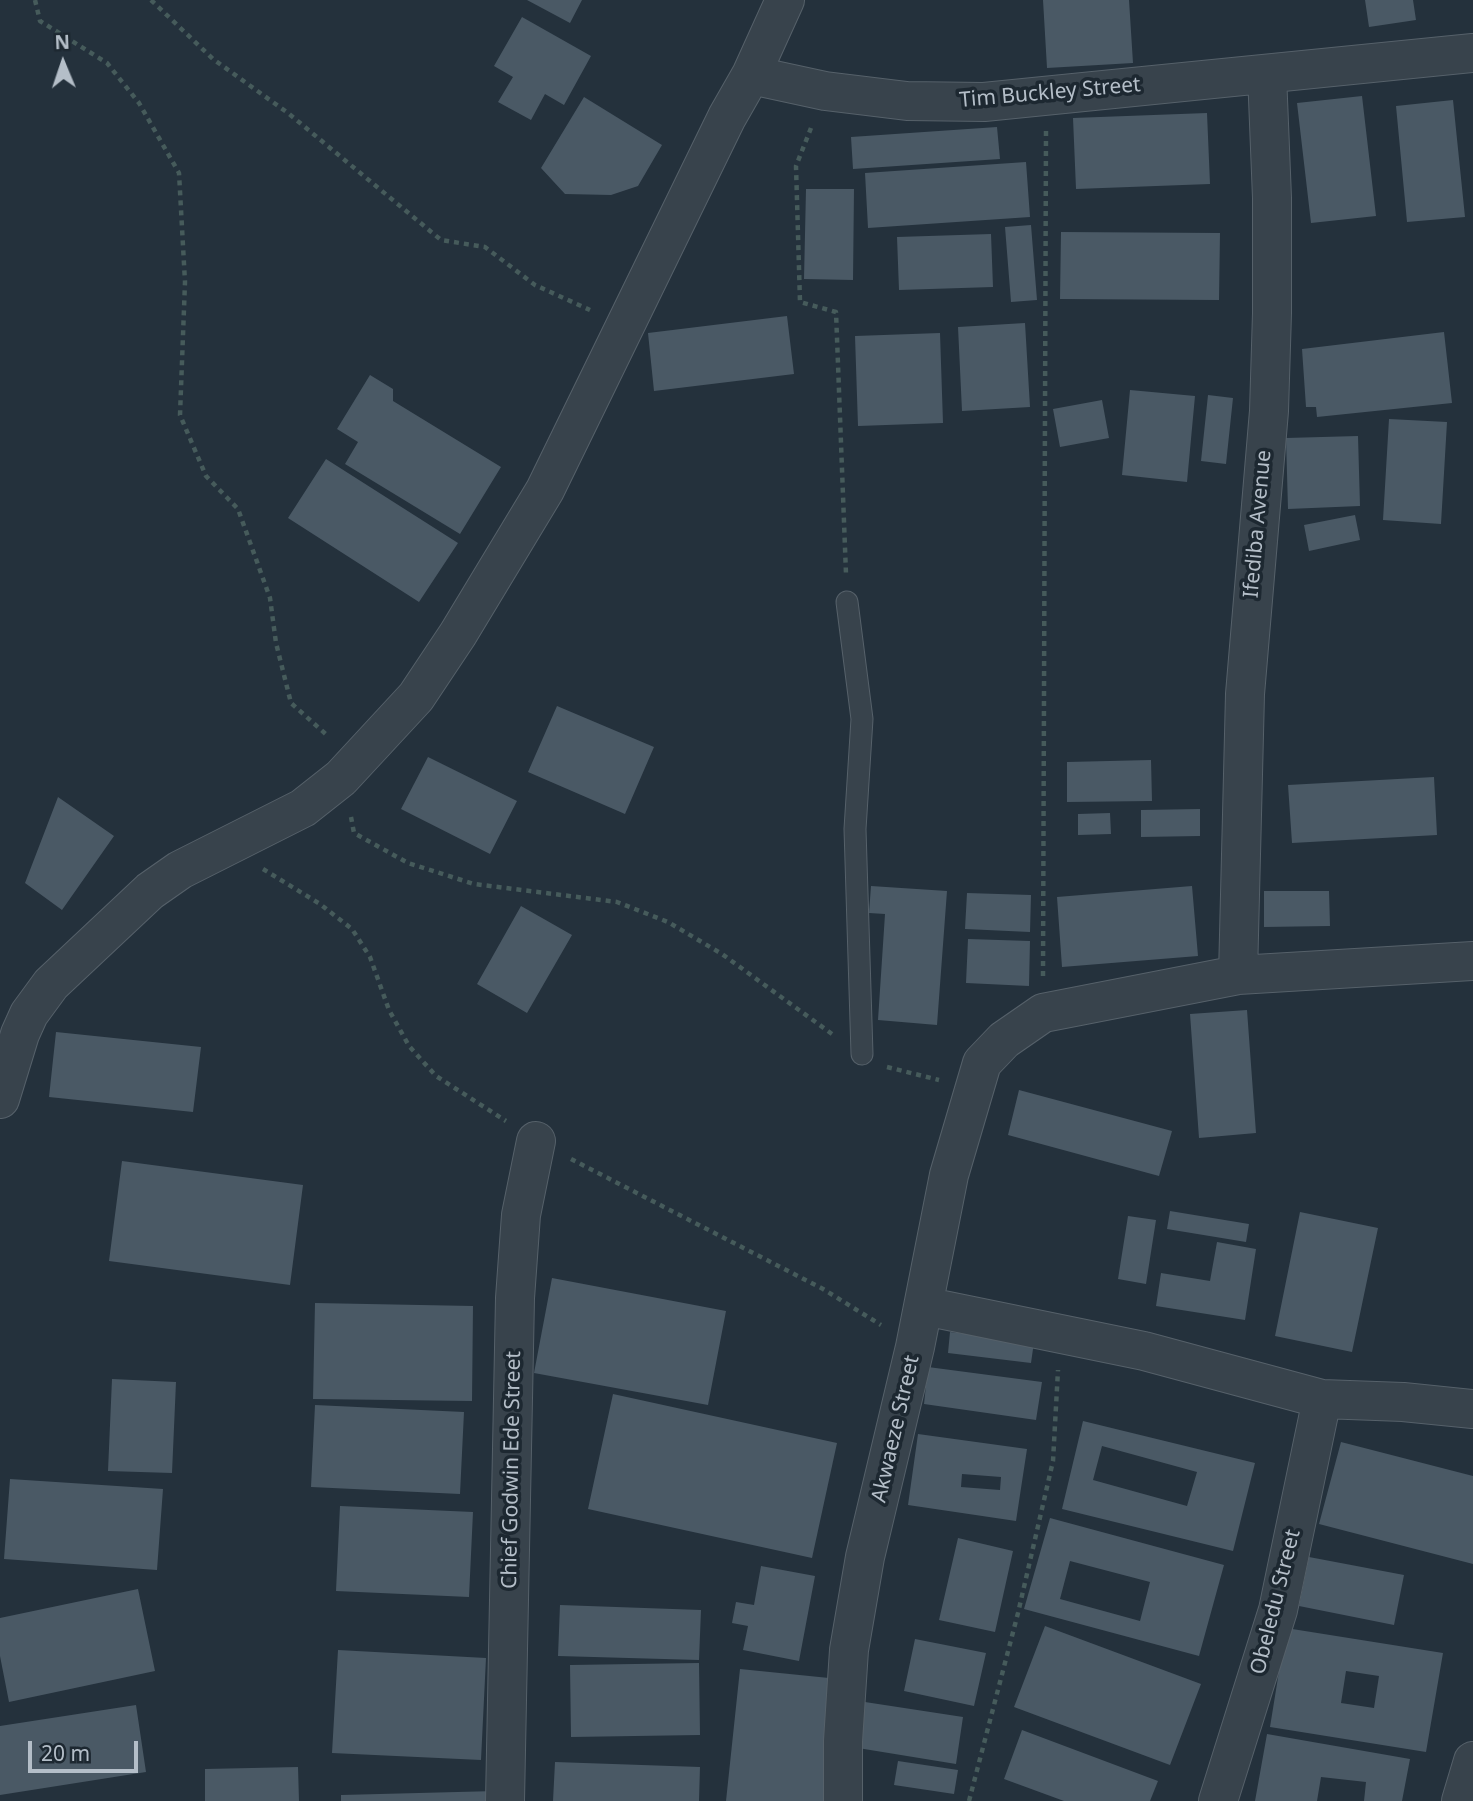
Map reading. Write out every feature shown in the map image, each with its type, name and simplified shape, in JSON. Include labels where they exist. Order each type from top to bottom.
[{"type":"street","points":[[0,1100],[20,1034],[29,1014],[51,984],[160,884],[180,870],[303,808],[341,778],[415,697],[458,634],[545,490],[727,117],[751,75],[785,0]]},
{"type":"street","name":"Tim Buckley Street","points":[[751,75],[825,91],[907,101],[984,102],[1473,53]]},
{"type":"street","name":"Ifediba Avenue","points":[[1238,975],[1245,694],[1269,411],[1272,198],[1266,74]]},
{"type":"street","points":[[979,1074],[1004,1040],[1043,1013],[1238,975],[1473,961]]},
{"type":"street","name":"Akwaeze Street","points":[[843,1801],[843,1741],[849,1650],[865,1557],[924,1306],[949,1175],[979,1074]]},
{"type":"street","name":"Chief Godwin Ede Street","points":[[505,1801],[515,1298],[521,1215],[536,1141]]},
{"type":"street","points":[[924,1306],[1144,1351],[1322,1399],[1403,1402],[1473,1409]]},
{"type":"street","name":"Obeledu Street","points":[[1218,1801],[1278,1610],[1322,1399]]},
{"type":"street","points":[[1461,1801],[1473,1761]]},
{"type":"lane","points":[[847,602],[862,719],[855,829],[862,1054]]},
{"type":"path","points":[[35,0],[40,21],[107,63],[139,103],[179,173],[185,282],[180,415],[206,476],[238,509],[270,598],[276,643],[290,703],[337,744],[341,778],[354,833],[408,863],[474,884],[617,902],[668,922],[722,954],[862,1054],[894,1070],[979,1074]]},
{"type":"path","points":[[151,0],[213,59],[288,113],[441,240],[485,247],[535,285],[627,325]]},
{"type":"path","points":[[825,91],[796,166],[800,302],[836,312],[847,602]]},
{"type":"path","points":[[1043,1013],[1046,95]]},
{"type":"path","points":[[969,1801],[1018,1613],[1053,1461],[1060,1334]]},
{"type":"building","points":[[527,0],[582,0],[570,23]]},
{"type":"building","points":[[1043,0],[1129,0],[1133,63],[1047,68]]},
{"type":"building","points":[[1365,0],[1413,0],[1416,20],[1369,27]]},
{"type":"building","points":[[522,17],[591,56],[564,105],[545,94],[531,120],[498,102],[513,77],[494,66]]},
{"type":"building","points":[[1362,96],[1376,216],[1311,223],[1297,103]]},
{"type":"building","points":[[584,97],[662,145],[638,186],[611,195],[565,194],[541,168]]},
{"type":"building","points":[[1453,100],[1465,217],[1407,222],[1396,106]]},
{"type":"building","points":[[1207,113],[1210,184],[1076,189],[1073,118]]},
{"type":"building","points":[[997,127],[1000,159],[853,169],[851,137]]},
{"type":"building","points":[[1026,162],[1030,217],[868,228],[865,173]]},
{"type":"building","points":[[806,189],[854,189],[853,280],[804,279]]},
{"type":"building","points":[[1031,225],[1037,300],[1011,302],[1005,227]]},
{"type":"building","points":[[1061,232],[1220,233],[1219,300],[1060,299]]},
{"type":"building","points":[[991,234],[993,287],[899,290],[897,237]]},
{"type":"building","points":[[787,316],[794,374],[654,391],[648,333]]},
{"type":"building","points":[[1025,323],[1030,407],[962,411],[958,327]]},
{"type":"building","points":[[1444,332],[1452,403],[1317,417],[1316,407],[1306,407],[1302,349]]},
{"type":"building","points":[[940,333],[943,423],[858,426],[855,336]]},
{"type":"building","points":[[370,375],[393,389],[393,401],[501,467],[460,534],[345,464],[358,442],[337,429]]},
{"type":"building","points":[[1130,390],[1195,396],[1187,482],[1122,475]]},
{"type":"building","points":[[1208,395],[1233,398],[1226,464],[1201,461]]},
{"type":"building","points":[[1102,400],[1109,438],[1060,447],[1053,409]]},
{"type":"building","points":[[1389,419],[1447,422],[1441,524],[1383,520]]},
{"type":"building","points":[[1358,436],[1360,506],[1288,509],[1286,438]]},
{"type":"building","points":[[326,459],[458,543],[419,602],[288,518]]},
{"type":"building","points":[[1355,515],[1360,540],[1309,551],[1304,525]]},
{"type":"building","points":[[557,706],[654,747],[625,814],[528,772]]},
{"type":"building","points":[[428,757],[517,801],[490,854],[401,809]]},
{"type":"building","points":[[1151,760],[1152,801],[1067,802],[1067,762]]},
{"type":"building","points":[[1434,777],[1437,835],[1292,843],[1288,785]]},
{"type":"building","points":[[58,797],[114,836],[62,910],[25,883]]},
{"type":"building","points":[[1200,809],[1200,836],[1141,837],[1141,810]]},
{"type":"building","points":[[1110,813],[1111,834],[1078,835],[1078,814]]},
{"type":"building","points":[[871,886],[947,891],[937,1025],[878,1020],[885,914],[869,913]]},
{"type":"building","points":[[1192,886],[1198,956],[1062,967],[1057,897]]},
{"type":"building","points":[[1264,891],[1329,891],[1330,926],[1264,927]]},
{"type":"building","points":[[967,893],[1031,895],[1030,932],[965,929]]},
{"type":"building","points":[[521,906],[572,935],[527,1013],[477,984]]},
{"type":"building","points":[[968,939],[1030,941],[1029,986],[966,983]]},
{"type":"building","points":[[1247,1010],[1256,1133],[1199,1138],[1190,1014]]},
{"type":"building","points":[[56,1032],[201,1047],[193,1112],[49,1097]]},
{"type":"building","points":[[1019,1090],[1172,1131],[1159,1176],[1008,1135]]},
{"type":"building","points":[[122,1161],[303,1185],[290,1285],[109,1261]]},
{"type":"building","points":[[1170,1211],[1249,1224],[1246,1242],[1167,1229]]},
{"type":"building","points":[[1300,1212],[1378,1228],[1352,1352],[1275,1336]]},
{"type":"building","points":[[1128,1216],[1156,1220],[1146,1284],[1118,1279]]},
{"type":"building","points":[[1217,1242],[1256,1249],[1245,1320],[1156,1306],[1161,1273],[1210,1281]]},
{"type":"building","points":[[552,1278],[726,1311],[708,1405],[534,1373]]},
{"type":"building","points":[[315,1303],[473,1306],[472,1401],[313,1399]]},
{"type":"building","points":[[950,1332],[1034,1342],[1031,1363],[948,1353]]},
{"type":"building","points":[[928,1367],[1042,1382],[1036,1420],[924,1404]]},
{"type":"building","points":[[112,1379],[176,1382],[172,1473],[108,1471]]},
{"type":"building","points":[[613,1394],[837,1443],[812,1558],[588,1509]]},
{"type":"building","points":[[315,1405],[464,1412],[460,1494],[311,1487]]},
{"type":"building","points":[[1083,1421],[1255,1463],[1233,1551],[1062,1509]],"holes":[[[1102,1446],[1197,1472],[1187,1506],[1093,1480]]]},
{"type":"building","points":[[918,1434],[1027,1449],[1016,1521],[908,1505]],"holes":[[[962,1474],[1001,1477],[1000,1490],[961,1487]]]},
{"type":"building","points":[[1341,1442],[1473,1476],[1473,1564],[1319,1524]]},
{"type":"building","points":[[10,1479],[163,1489],[157,1570],[4,1559]]},
{"type":"building","points":[[340,1506],[473,1512],[469,1597],[336,1591]]},
{"type":"building","points":[[1050,1518],[1224,1565],[1199,1656],[1024,1609]],"holes":[[[1070,1561],[1150,1582],[1140,1621],[1060,1599]]]},
{"type":"building","points":[[958,1538],[1013,1551],[995,1632],[939,1620]]},
{"type":"building","points":[[1309,1557],[1404,1575],[1394,1625],[1299,1606]]},
{"type":"building","points":[[761,1566],[815,1576],[799,1661],[743,1650],[748,1626],[732,1623],[736,1602],[754,1605]]},
{"type":"building","points":[[138,1589],[155,1671],[9,1702],[0,1656],[0,1618]]},
{"type":"building","points":[[560,1605],[701,1610],[699,1660],[558,1656]]},
{"type":"building","points":[[1045,1626],[1201,1684],[1170,1765],[1014,1707]]},
{"type":"building","points":[[1286,1628],[1443,1653],[1426,1752],[1270,1727]],"holes":[[[1346,1671],[1379,1676],[1374,1708],[1341,1703]]]},
{"type":"building","points":[[915,1639],[986,1653],[974,1706],[904,1691]]},
{"type":"building","points":[[338,1650],[486,1658],[481,1760],[332,1753]]},
{"type":"building","points":[[699,1663],[700,1735],[571,1737],[570,1665]]},
{"type":"building","points":[[740,1669],[839,1679],[826,1801],[726,1801]]},
{"type":"building","points":[[865,1702],[963,1717],[956,1764],[858,1748]]},
{"type":"building","points":[[136,1705],[146,1772],[0,1795],[0,1726]]},
{"type":"building","points":[[1022,1730],[1158,1781],[1150,1801],[1064,1801],[1004,1779]]},
{"type":"building","points":[[1267,1734],[1410,1759],[1402,1801],[1364,1801],[1366,1782],[1321,1777],[1317,1801],[1255,1801]]},
{"type":"building","points":[[898,1761],[958,1770],[954,1794],[894,1785]]},
{"type":"building","points":[[555,1762],[700,1767],[699,1801],[553,1801]]},
{"type":"building","points":[[298,1767],[299,1801],[205,1801],[205,1769]]},
{"type":"building","points":[[496,1791],[496,1801],[341,1801],[341,1795]]}]
